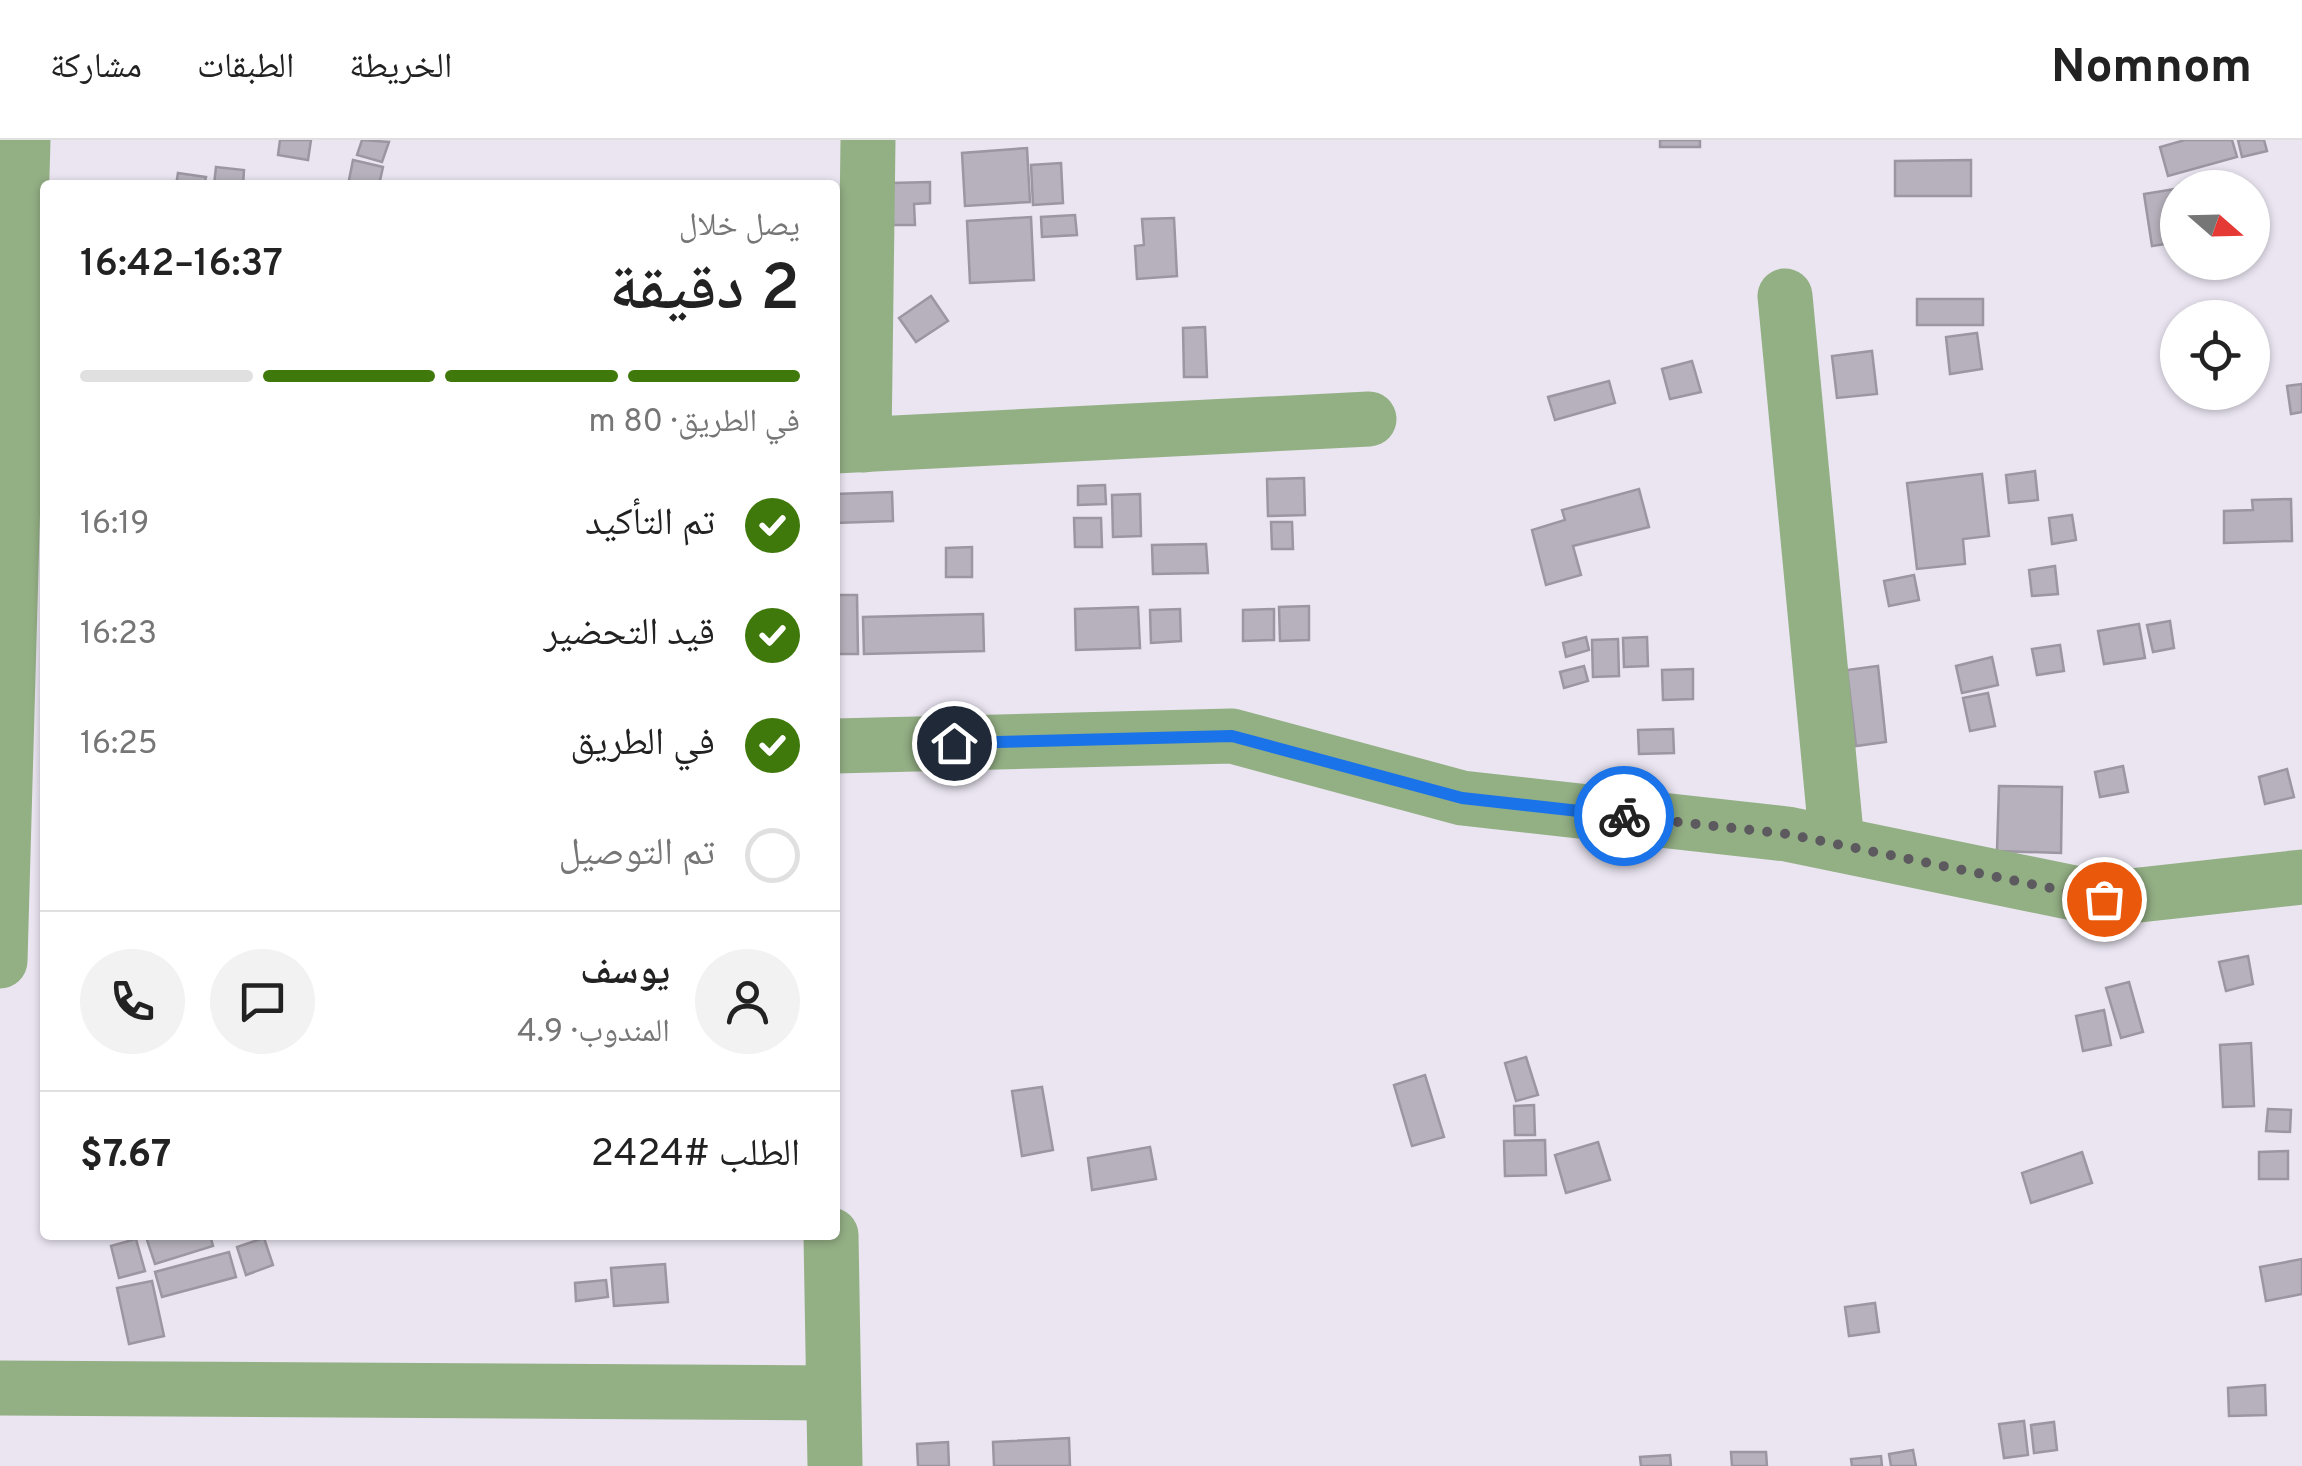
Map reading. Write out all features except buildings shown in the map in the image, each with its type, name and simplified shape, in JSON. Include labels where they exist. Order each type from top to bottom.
[{"type":"street","points":[[0,961],[30,476],[23,140]]},
{"type":"street","points":[[868,140],[849,445],[1369,419]]},
{"type":"street","points":[[1784,296],[1837,844]]},
{"type":"street","points":[[840,746],[1232,736],[1462,798],[1787,834],[2104,899],[2302,877]]},
{"type":"street","points":[[1,938],[40,933]]},
{"type":"street","points":[[831,1240],[835,1466]]},
{"type":"street","points":[[0,1388],[833,1394]]},
{"type":"way so far","points":[[1624,816],[1787,834],[2104,899]]},
{"type":"route","points":[[954,743],[1232,736],[1462,798],[1624,816]]}]
